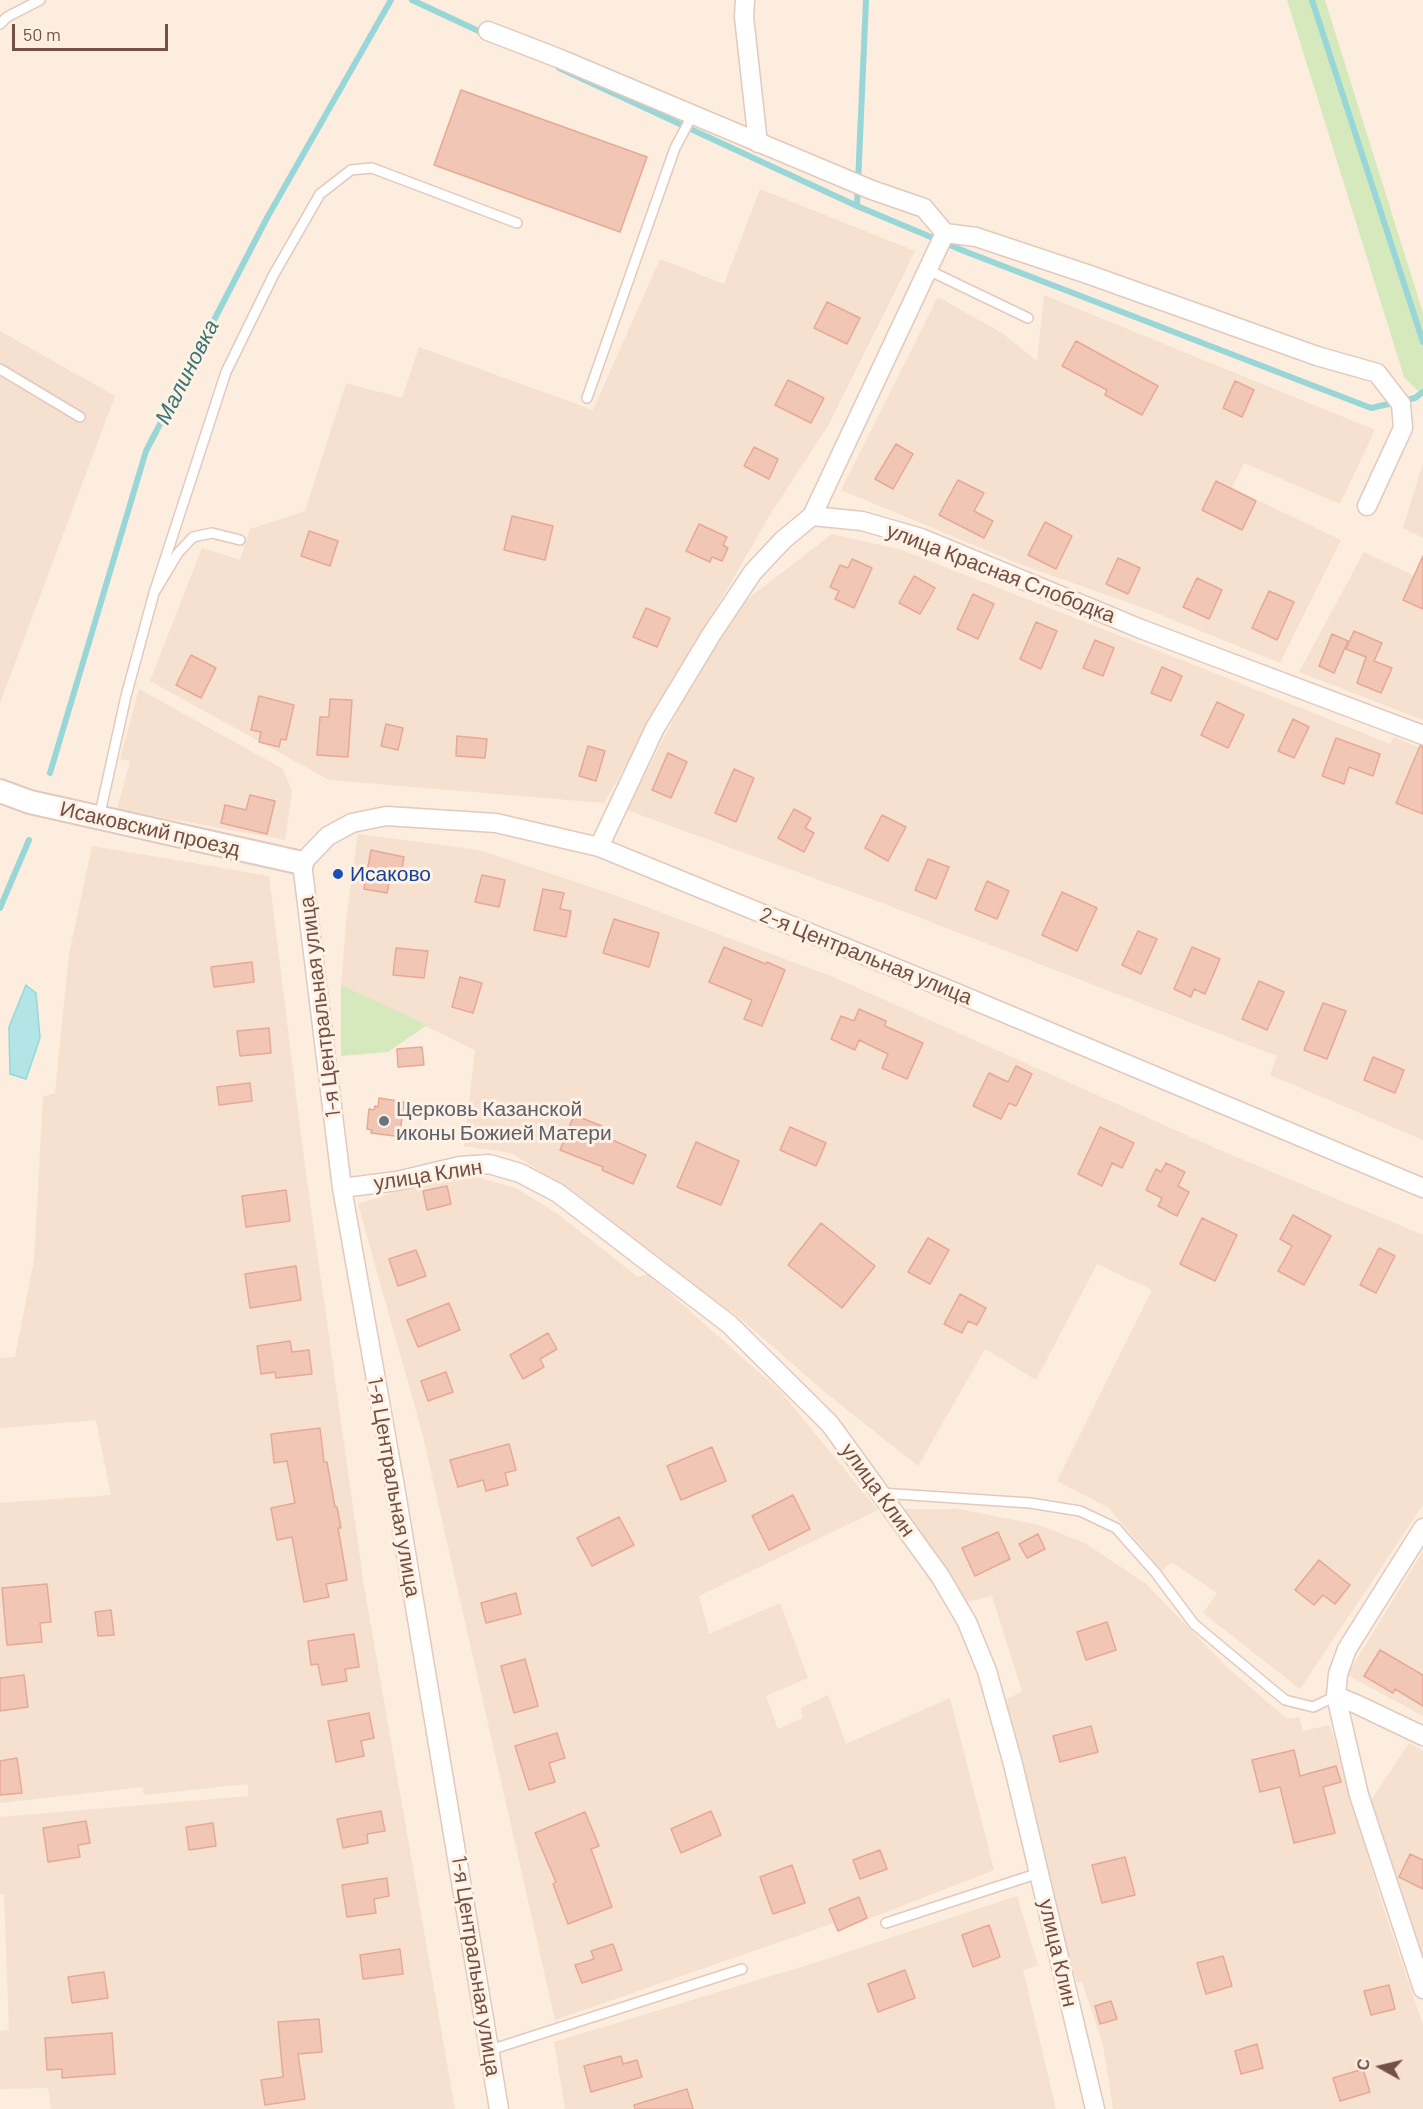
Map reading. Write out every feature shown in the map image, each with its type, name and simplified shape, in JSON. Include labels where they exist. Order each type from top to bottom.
[{"type":"street","points":[[745,0],[744,17],[758,143]]},
{"type":"street","points":[[488,31],[558,58],[872,190],[924,208],[945,233],[976,237],[1317,356],[1377,373],[1401,404],[1403,428],[1367,506]]},
{"type":"street","points":[[599,847],[655,728],[711,635],[753,572],[783,540],[812,516],[945,233]]},
{"type":"street","name":"улица Красная Слободка","points":[[812,516],[862,520],[921,538],[1141,628],[1423,735]]},
{"type":"street","name":"Исаковский проезд","points":[[0,790],[30,802],[302,863]]},
{"type":"street","name":"2-я Центральная улица","points":[[302,863],[328,836],[352,823],[386,816],[496,823],[599,847],[947,989],[1423,1188]]},
{"type":"street","name":"1-я Центральная улица","points":[[302,863],[342,1188],[395,1487],[499,2109]]},
{"type":"street","name":"улица Клин","points":[[342,1188],[397,1181],[460,1166],[489,1164],[520,1173],[558,1193],[729,1324],[830,1424],[940,1576],[967,1622],[987,1671],[1013,1764],[1095,2109]]},
{"type":"street","points":[[1423,1528],[1347,1649],[1338,1674],[1336,1696],[1359,1795],[1423,1989]]},
{"type":"street","points":[[1336,1696],[1423,1736]]},
{"type":"lane","points":[[0,24],[7,17],[40,0]]},
{"type":"lane","points":[[587,398],[675,148],[692,116]]},
{"type":"lane","points":[[99,818],[126,696],[154,593],[226,372],[274,274],[320,194],[351,170],[372,168],[517,223]]},
{"type":"lane","points":[[928,270],[1028,318]]},
{"type":"lane","points":[[0,369],[80,417]]},
{"type":"lane","points":[[154,593],[178,553],[193,537],[212,533],[240,540]]},
{"type":"lane","points":[[881,1493],[1030,1503],[1080,1511],[1116,1528],[1155,1572],[1194,1624],[1286,1700],[1313,1707],[1336,1696]]},
{"type":"lane","points":[[886,1923],[1039,1873]]},
{"type":"lane","points":[[490,2050],[742,1969]]},
{"type":"shaded area","points":[[760,189],[915,251],[829,424],[768,518],[604,803],[329,780],[150,681],[202,548],[240,560],[250,529],[305,511],[346,383],[402,398],[419,347],[593,410],[660,259],[724,284]]},
{"type":"shaded area","points":[[1044,295],[1375,430],[1340,504],[1244,463],[1232,488],[1341,540],[1280,663],[1144,608],[1022,565],[841,490],[938,297],[1002,333],[1037,361]]},
{"type":"shaded area","points":[[0,331],[115,396],[0,703]]},
{"type":"shaded area","points":[[1423,463],[1423,538],[1403,528]]},
{"type":"shaded area","points":[[832,534],[902,550],[1390,744],[1394,737],[1423,749],[1423,1140],[1270,1075],[1277,1056],[882,903],[627,810],[699,670],[745,601]]},
{"type":"shaded area","points":[[1364,552],[1423,580],[1423,720],[1299,672]]},
{"type":"shaded area","points":[[139,689],[283,769],[292,791],[285,840],[117,809],[130,761],[120,759]]},
{"type":"shaded area","points":[[358,834],[479,850],[612,894],[831,976],[1222,1151],[1423,1235],[1423,1505],[1300,1689],[1203,1613],[1217,1593],[1172,1562],[1162,1571],[1109,1508],[1057,1481],[1152,1290],[1097,1264],[1036,1380],[985,1349],[918,1466],[826,1393],[735,1314],[696,1288],[577,1194],[511,1153],[464,1146],[475,1050],[341,985],[347,913]]},
{"type":"shaded area","points":[[92,846],[269,876],[303,1151],[364,1586],[455,2109],[51,2109],[48,2088],[0,2089],[0,2031],[9,2030],[4,1894],[0,1894],[0,1817],[248,1796],[248,1784],[144,1795],[142,1787],[0,1803],[0,1503],[111,1495],[96,1420],[0,1428],[0,1358],[15,1357],[34,1260],[43,1097],[55,1093],[69,954]]},
{"type":"shaded area","points":[[446,1176],[476,1177],[516,1188],[558,1214],[638,1277],[648,1274],[780,1391],[878,1510],[699,1596],[709,1634],[780,1603],[808,1678],[766,1696],[778,1729],[803,1718],[801,1708],[828,1695],[846,1744],[950,1698],[994,1870],[838,1931],[834,1923],[555,2020],[423,1436],[358,1204]]},
{"type":"shaded area","points":[[903,1509],[959,1509],[1039,1525],[1085,1543],[1145,1583],[1227,1667],[1287,1719],[1299,1717],[1303,1731],[1330,1725],[1382,1904],[1423,2025],[1423,2109],[1113,2109],[1103,2045],[1082,1982],[1077,1983],[1059,1920],[1006,1700],[1022,1691],[992,1596],[967,1602]]},
{"type":"shaded area","points":[[1423,1551],[1423,1716],[1347,1675]]},
{"type":"shaded area","points":[[1409,1743],[1423,1751],[1423,1961],[1368,1805]]},
{"type":"shaded area","points":[[1017,1896],[1038,1965],[1023,1970],[1056,2109],[565,2109],[554,2042],[817,1962]]},
{"type":"green space","points":[[1287,0],[1325,0],[1423,313],[1423,396],[1404,377]]},
{"type":"green space","points":[[341,985],[427,1025],[388,1052],[341,1056]]},
{"type":"water","points":[[26,985],[36,993],[40,1038],[26,1079],[10,1074],[9,1027]]},
{"type":"building","points":[[461,90],[647,157],[620,232],[434,165]]},
{"type":"building","points":[[827,302],[860,318],[847,344],[814,328]]},
{"type":"building","points":[[1076,341],[1158,386],[1142,415],[1105,395],[1107,390],[1062,366]]},
{"type":"building","points":[[788,380],[824,398],[811,423],[775,405]]},
{"type":"building","points":[[1235,381],[1254,390],[1242,417],[1223,408]]},
{"type":"building","points":[[896,444],[913,454],[893,489],[875,479]]},
{"type":"building","points":[[754,447],[778,459],[769,479],[744,466]]},
{"type":"building","points":[[958,480],[984,493],[974,511],[993,521],[984,538],[939,515]]},
{"type":"building","points":[[1216,481],[1256,501],[1242,530],[1202,510]]},
{"type":"building","points":[[512,516],[553,526],[545,560],[504,550]]},
{"type":"building","points":[[1045,522],[1072,536],[1056,569],[1028,555]]},
{"type":"building","points":[[699,524],[727,537],[723,545],[728,548],[722,561],[712,557],[710,562],[686,551]]},
{"type":"building","points":[[309,531],[338,541],[330,566],[301,556]]},
{"type":"building","points":[[1423,556],[1423,609],[1403,600]]},
{"type":"building","points":[[1118,558],[1140,568],[1128,594],[1106,584]]},
{"type":"building","points":[[852,559],[872,568],[854,608],[835,599],[839,591],[830,587],[840,565],[848,568]]},
{"type":"building","points":[[914,576],[935,588],[920,614],[899,603]]},
{"type":"building","points":[[1197,578],[1222,590],[1209,619],[1183,607]]},
{"type":"building","points":[[1269,591],[1294,602],[1277,640],[1252,628]]},
{"type":"building","points":[[973,594],[994,604],[978,639],[957,629]]},
{"type":"building","points":[[646,608],[670,618],[657,647],[633,637]]},
{"type":"building","points":[[1036,622],[1057,631],[1041,669],[1020,659]]},
{"type":"building","points":[[1354,631],[1382,643],[1374,661],[1392,668],[1381,693],[1357,683],[1366,657],[1346,649]]},
{"type":"building","points":[[1332,634],[1348,641],[1334,673],[1319,666]]},
{"type":"building","points":[[1095,640],[1114,648],[1103,676],[1083,668]]},
{"type":"building","points":[[191,655],[216,668],[201,698],[176,685]]},
{"type":"building","points":[[1162,667],[1182,676],[1171,701],[1151,693]]},
{"type":"building","points":[[259,696],[294,705],[286,740],[281,739],[279,747],[259,742],[261,732],[251,730]]},
{"type":"building","points":[[330,699],[352,700],[348,757],[317,755],[320,717],[329,717]]},
{"type":"building","points":[[1217,702],[1244,715],[1228,748],[1201,735]]},
{"type":"building","points":[[1293,719],[1309,727],[1294,758],[1278,751]]},
{"type":"building","points":[[386,724],[403,728],[398,750],[381,746]]},
{"type":"building","points":[[457,736],[487,739],[485,758],[456,756]]},
{"type":"building","points":[[1336,738],[1380,754],[1373,776],[1349,767],[1344,784],[1322,776]]},
{"type":"building","points":[[588,746],[605,751],[596,781],[579,776]]},
{"type":"building","points":[[1420,746],[1423,746],[1423,814],[1396,803]]},
{"type":"building","points":[[668,753],[687,762],[671,798],[652,790]]},
{"type":"building","points":[[734,769],[754,778],[736,822],[715,813]]},
{"type":"building","points":[[250,795],[275,801],[267,834],[221,823],[225,805],[246,810]]},
{"type":"building","points":[[794,809],[811,818],[805,828],[814,833],[804,852],[778,838]]},
{"type":"building","points":[[882,815],[906,827],[888,861],[865,848]]},
{"type":"building","points":[[371,850],[404,857],[400,880],[390,878],[387,893],[364,889]]},
{"type":"building","points":[[928,859],[949,867],[936,899],[915,890]]},
{"type":"building","points":[[482,875],[505,880],[499,907],[475,902]]},
{"type":"building","points":[[987,881],[1009,891],[997,919],[975,910]]},
{"type":"building","points":[[543,889],[564,893],[560,909],[571,911],[566,937],[534,930]]},
{"type":"building","points":[[1062,892],[1097,908],[1077,951],[1042,935]]},
{"type":"building","points":[[614,919],[659,933],[649,967],[603,953]]},
{"type":"building","points":[[1138,931],[1157,939],[1141,974],[1122,965]]},
{"type":"building","points":[[724,947],[785,970],[762,1026],[744,1019],[752,1000],[709,982]]},
{"type":"building","points":[[1192,947],[1220,959],[1205,994],[1194,989],[1191,997],[1174,989]]},
{"type":"building","points":[[396,948],[428,951],[424,978],[393,975]]},
{"type":"building","points":[[252,962],[254,982],[214,987],[211,967]]},
{"type":"building","points":[[460,977],[482,983],[473,1013],[452,1007]]},
{"type":"building","points":[[1259,981],[1284,992],[1267,1030],[1242,1019]]},
{"type":"building","points":[[1323,1003],[1346,1011],[1327,1059],[1304,1050]]},
{"type":"building","points":[[859,1009],[886,1021],[885,1026],[923,1043],[907,1079],[882,1068],[888,1054],[859,1040],[855,1050],[831,1039],[841,1016],[854,1021]]},
{"type":"building","points":[[269,1028],[271,1053],[240,1056],[237,1031]]},
{"type":"building","points":[[422,1047],[424,1065],[398,1067],[397,1049]]},
{"type":"building","points":[[1373,1057],[1404,1070],[1395,1093],[1364,1080]]},
{"type":"building","points":[[1016,1066],[1032,1074],[1016,1106],[1009,1103],[1001,1119],[973,1106],[989,1073],[1008,1082]]},
{"type":"building","points":[[250,1083],[252,1101],[219,1105],[217,1087]]},
{"type":"building","name":"Церковь Казанской иконы Божией Матери","points":[[379,1098],[404,1102],[400,1133],[395,1133],[395,1136],[371,1133],[372,1130],[367,1129],[369,1109],[374,1110],[375,1106],[378,1107]]},
{"type":"building","points":[[574,1115],[602,1126],[599,1134],[646,1155],[633,1184],[602,1170],[603,1167],[560,1150]]},
{"type":"building","points":[[790,1127],[826,1143],[816,1166],[780,1150]]},
{"type":"building","points":[[1100,1127],[1134,1143],[1122,1168],[1112,1163],[1102,1186],[1078,1174]]},
{"type":"building","points":[[696,1142],[739,1161],[721,1205],[677,1187]]},
{"type":"building","points":[[1166,1163],[1185,1172],[1178,1186],[1189,1192],[1177,1216],[1158,1206],[1162,1198],[1146,1190],[1156,1169],[1161,1172]]},
{"type":"building","points":[[447,1186],[451,1204],[427,1210],[423,1191]]},
{"type":"building","points":[[286,1190],[290,1221],[246,1227],[242,1196]]},
{"type":"building","points":[[1293,1215],[1331,1236],[1304,1285],[1278,1271],[1292,1246],[1280,1239]]},
{"type":"building","points":[[1202,1218],[1237,1235],[1215,1281],[1180,1264]]},
{"type":"building","points":[[821,1223],[875,1266],[842,1308],[788,1265]]},
{"type":"building","points":[[928,1238],[949,1250],[930,1284],[908,1272]]},
{"type":"building","points":[[1379,1248],[1395,1256],[1376,1293],[1360,1285]]},
{"type":"building","points":[[416,1250],[426,1276],[398,1286],[389,1259]]},
{"type":"building","points":[[296,1266],[301,1300],[250,1308],[245,1274]]},
{"type":"building","points":[[960,1294],[986,1308],[977,1325],[968,1321],[962,1333],[944,1324]]},
{"type":"building","points":[[449,1303],[460,1330],[418,1347],[407,1320]]},
{"type":"building","points":[[548,1333],[557,1349],[540,1359],[544,1367],[523,1379],[510,1355]]},
{"type":"building","points":[[290,1341],[292,1352],[309,1350],[312,1374],[276,1378],[275,1372],[261,1374],[257,1346]]},
{"type":"building","points":[[446,1372],[453,1392],[428,1401],[421,1381]]},
{"type":"building","points":[[320,1428],[324,1462],[327,1462],[341,1528],[338,1528],[347,1580],[326,1584],[329,1597],[304,1602],[292,1537],[277,1540],[271,1508],[295,1503],[287,1461],[274,1463],[271,1434]]},
{"type":"building","points":[[509,1444],[516,1470],[505,1473],[508,1485],[486,1491],[483,1480],[458,1487],[450,1460]]},
{"type":"building","points":[[712,1447],[726,1481],[681,1500],[667,1466]]},
{"type":"building","points":[[793,1495],[810,1529],[769,1550],[752,1516]]},
{"type":"building","points":[[619,1517],[634,1545],[592,1566],[577,1538]]},
{"type":"building","points":[[998,1532],[1010,1559],[975,1576],[962,1548]]},
{"type":"building","points":[[1038,1534],[1045,1549],[1027,1558],[1019,1544]]},
{"type":"building","points":[[1319,1560],[1350,1585],[1335,1604],[1323,1595],[1314,1605],[1295,1590]]},
{"type":"building","points":[[47,1584],[51,1622],[40,1623],[42,1642],[7,1645],[2,1588]]},
{"type":"building","points":[[516,1593],[521,1614],[486,1623],[481,1603]]},
{"type":"building","points":[[111,1610],[114,1635],[98,1636],[95,1612]]},
{"type":"building","points":[[1107,1622],[1116,1650],[1086,1660],[1077,1632]]},
{"type":"building","points":[[354,1634],[359,1667],[345,1669],[347,1681],[322,1685],[318,1664],[311,1665],[308,1641]]},
{"type":"building","points":[[1380,1650],[1423,1675],[1423,1706],[1395,1689],[1393,1693],[1364,1676]]},
{"type":"building","points":[[525,1659],[538,1706],[514,1713],[501,1666]]},
{"type":"building","points":[[24,1675],[28,1707],[0,1711],[0,1678]]},
{"type":"building","points":[[369,1713],[374,1738],[361,1741],[364,1756],[336,1762],[328,1721]]},
{"type":"building","points":[[1091,1726],[1098,1752],[1060,1762],[1053,1736]]},
{"type":"building","points":[[557,1733],[565,1758],[549,1763],[555,1782],[529,1790],[515,1746]]},
{"type":"building","points":[[1294,1750],[1300,1776],[1336,1766],[1341,1782],[1323,1787],[1335,1833],[1294,1843],[1280,1787],[1260,1792],[1252,1760]]},
{"type":"building","points":[[17,1758],[22,1793],[0,1795],[0,1761]]},
{"type":"building","points":[[381,1811],[385,1831],[367,1834],[368,1843],[343,1848],[337,1819]]},
{"type":"building","points":[[711,1811],[721,1835],[681,1853],[671,1829]]},
{"type":"building","points":[[585,1812],[599,1846],[591,1849],[612,1907],[568,1924],[553,1884],[556,1882],[535,1833]]},
{"type":"building","points":[[86,1821],[90,1843],[78,1845],[80,1857],[48,1862],[43,1828]]},
{"type":"building","points":[[213,1823],[216,1846],[189,1850],[186,1827]]},
{"type":"building","points":[[880,1850],[887,1869],[860,1879],[853,1860]]},
{"type":"building","points":[[1410,1854],[1423,1860],[1423,1889],[1399,1877]]},
{"type":"building","points":[[1125,1857],[1135,1895],[1102,1903],[1092,1865]]},
{"type":"building","points":[[792,1865],[805,1903],[773,1914],[760,1877]]},
{"type":"building","points":[[387,1878],[389,1896],[374,1899],[376,1913],[347,1917],[342,1885]]},
{"type":"building","points":[[859,1897],[867,1918],[838,1931],[829,1909]]},
{"type":"building","points":[[989,1925],[1000,1957],[973,1967],[962,1935]]},
{"type":"building","points":[[613,1944],[622,1970],[582,1983],[575,1965],[594,1959],[591,1951]]},
{"type":"building","points":[[400,1949],[403,1974],[363,1979],[360,1955]]},
{"type":"building","points":[[1223,1956],[1232,1986],[1206,1994],[1197,1963]]},
{"type":"building","points":[[905,1970],[915,1998],[878,2012],[868,1984]]},
{"type":"building","points":[[104,1972],[108,1998],[72,2003],[68,1977]]},
{"type":"building","points":[[1389,1985],[1395,2009],[1371,2015],[1364,1991]]},
{"type":"building","points":[[1111,2001],[1117,2019],[1100,2024],[1095,2006]]},
{"type":"building","points":[[319,2019],[322,2052],[298,2054],[305,2099],[265,2105],[261,2080],[283,2077],[278,2022]]},
{"type":"building","points":[[112,2033],[115,2074],[62,2078],[62,2069],[47,2070],[45,2038]]},
{"type":"building","points":[[1257,2044],[1263,2068],[1241,2074],[1235,2051]]},
{"type":"building","points":[[621,2056],[623,2064],[637,2060],[642,2077],[591,2092],[584,2066]]},
{"type":"building","points":[[1363,2069],[1370,2092],[1340,2101],[1333,2078]]},
{"type":"building","points":[[687,2089],[693,2109],[635,2109],[634,2105]]},
{"type":"waterway","name":"Малиновка","points":[[50,773],[146,451],[268,216],[391,0]]},
{"type":"waterway","points":[[412,0],[485,34]]},
{"type":"waterway","points":[[857,206],[866,0]]},
{"type":"waterway","points":[[1312,0],[1423,342]]},
{"type":"waterway","points":[[559,68],[857,206],[964,251],[1371,408],[1415,398],[1423,392]]},
{"type":"waterway","name":"Малиновка","points":[[0,908],[29,840]]},
{"type":"place","name":"Исаково","points":[[338,874]]},
{"type":"place","name":"Церковь Казанской иконы Божией Матери","points":[[384,1121]]}]
